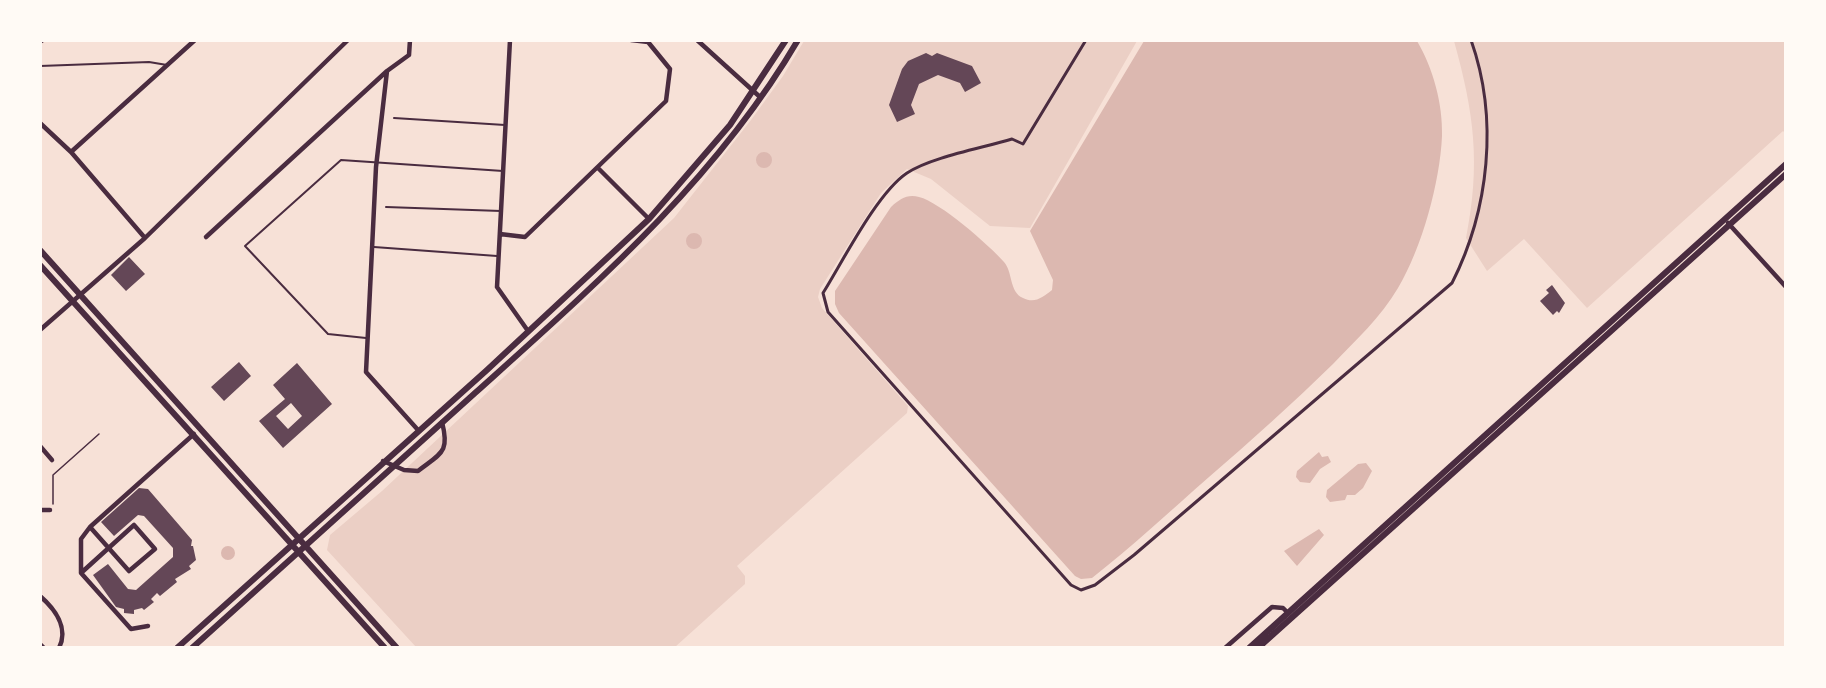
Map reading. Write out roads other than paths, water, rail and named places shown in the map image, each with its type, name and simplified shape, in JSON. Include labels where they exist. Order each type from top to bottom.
[{"type":"main road","points":[[177,648],[649,219],[730,125],[786,40]]},
{"type":"main road","points":[[192,648],[665,216],[706,169],[798,40]]},
{"type":"main road","points":[[1258,648],[1320,588],[1727,221],[1785,164]]},
{"type":"main road","points":[[1727,221],[1785,174]]},
{"type":"main road","points":[[40,250],[307,544],[397,648]]},
{"type":"main road","points":[[40,265],[385,648]]},
{"type":"main road","points":[[1249,648],[1320,588]]},
{"type":"street","points":[[71,152],[195,40]]},
{"type":"street","points":[[40,330],[145,238],[348,40]]},
{"type":"street","points":[[206,237],[387,71],[409,55],[410,40]]},
{"type":"street","points":[[510,40],[497,287],[528,331]]},
{"type":"street","points":[[500,234],[525,237],[666,101],[670,69],[648,42],[631,40]]},
{"type":"street","points":[[698,40],[760,96]]},
{"type":"street","points":[[1086,40],[1023,144],[1012,139],[927,165],[901,177],[886,194],[823,293],[828,312],[877,369],[1071,585],[1081,590],[1095,585],[1134,555],[1452,283],[1476,225],[1484,188],[1485,110],[1482,81],[1471,40]]},
{"type":"street","points":[[387,71],[371,247],[366,372],[418,430]]},
{"type":"street","points":[[40,123],[71,152],[145,238]]},
{"type":"street","points":[[598,168],[649,219]]},
{"type":"street","points":[[1727,221],[1785,287]]},
{"type":"street","points":[[383,461],[393,466],[418,471],[444,449],[447,441],[442,422]]},
{"type":"street","points":[[148,626],[131,628],[81,573],[81,539],[90,527],[194,434]]},
{"type":"street","points":[[40,446],[52,460]]},
{"type":"street","points":[[40,510],[50,510]]},
{"type":"street","points":[[81,573],[108,548],[134,525],[155,549],[129,572],[108,548],[90,527]]},
{"type":"street","points":[[40,596],[61,620],[62,641],[59,648]]},
{"type":"street","points":[[1225,648],[1272,607],[1283,608],[1288,613]]},
{"type":"street","points":[[40,644],[44,648]]},
{"type":"lane","points":[[40,66],[149,62],[167,65]]},
{"type":"lane","points":[[394,118],[505,125]]},
{"type":"lane","points":[[366,338],[328,333],[245,246],[341,160],[503,171]]},
{"type":"lane","points":[[386,207],[501,211]]},
{"type":"lane","points":[[371,247],[499,256]]}]
